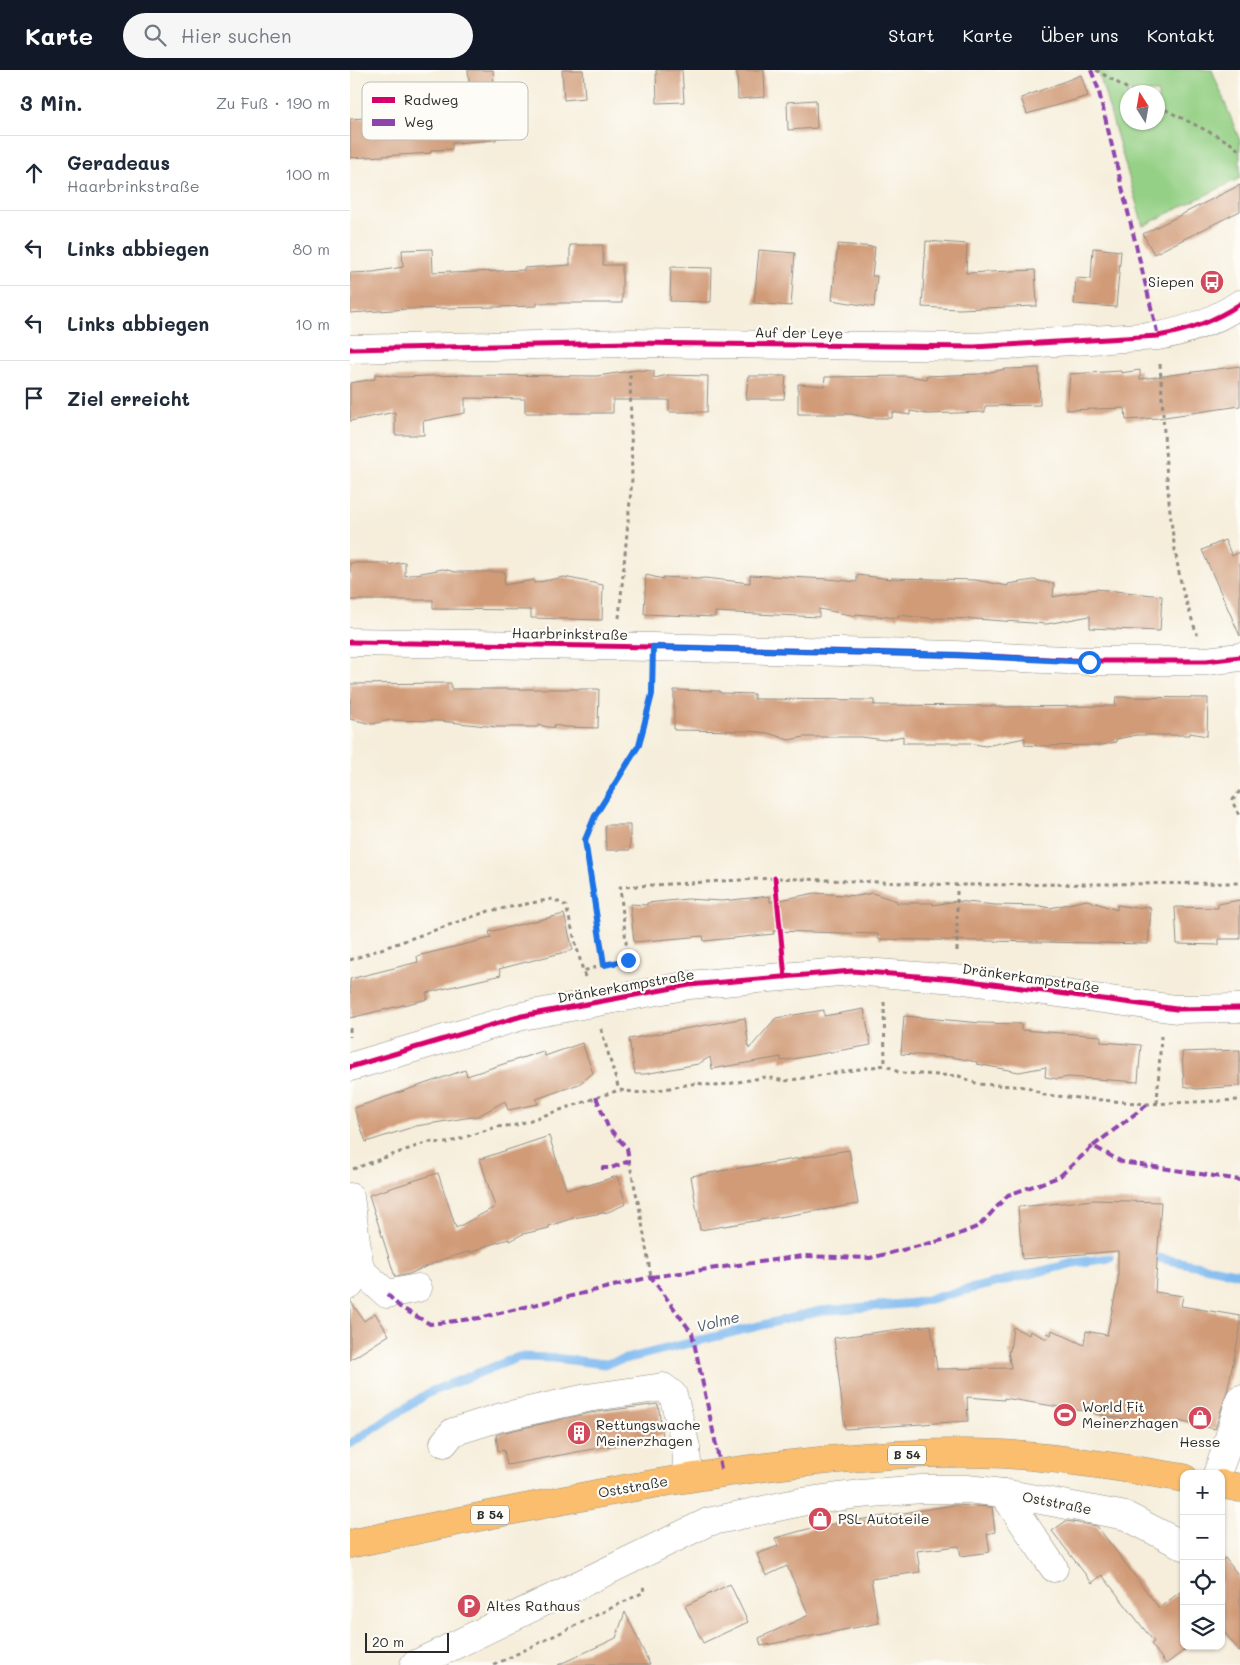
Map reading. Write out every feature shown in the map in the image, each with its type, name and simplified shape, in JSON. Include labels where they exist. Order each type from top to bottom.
[{"type":"main road","name":"Oststraße","points":[[350,1544],[631,1486],[855,1457],[919,1454],[1003,1454],[1115,1467],[1180,1477]]},
{"type":"main road","points":[[1225,1485],[1240,1488]]},
{"type":"street","name":"Auf der Leye","points":[[350,349],[630,343],[974,347],[1158,336],[1180,332],[1228,312],[1240,304]]},
{"type":"street","name":"Haarbrinkstraße","points":[[350,642],[616,646],[955,655],[1089,662],[1206,661],[1240,657]]},
{"type":"street","name":"Dränkerkampstraße","points":[[350,1067],[522,1016],[689,985],[852,971],[956,979],[1162,1008],[1240,1008]]},
{"type":"street","points":[[350,1197],[355,1278],[387,1294],[418,1288]]},
{"type":"street","points":[[444,1443],[453,1432],[501,1417],[587,1398],[663,1387],[673,1395],[686,1448],[688,1478]]},
{"type":"street","points":[[1218,1470],[1240,1399]]},
{"type":"street","points":[[919,1454],[922,1489]]},
{"type":"street","name":"Oststraße","points":[[414,1665],[708,1522],[801,1502],[860,1494],[922,1489],[968,1489],[1003,1493],[1126,1516],[1180,1544]]},
{"type":"street","points":[[1003,1493],[1054,1568]]},
{"type":"path","points":[[1096,70],[1121,85]]},
{"type":"path","points":[[1165,110],[1229,142],[1240,151]]},
{"type":"path","points":[[1158,336],[1169,498],[1174,538],[1182,588],[1206,661]]},
{"type":"path","points":[[616,646],[632,479],[630,343]]},
{"type":"path","points":[[604,965],[585,840],[595,816],[639,745],[652,694],[653,647]]},
{"type":"path","points":[[1240,791],[1232,801],[1240,817]]},
{"type":"path","points":[[775,878],[786,977]]},
{"type":"path","points":[[583,970],[628,960],[620,887],[775,878],[957,885],[1240,883]]},
{"type":"path","points":[[956,979],[957,885]]},
{"type":"path","points":[[350,960],[489,912],[554,899],[566,906],[619,1090]]},
{"type":"path","points":[[884,974],[885,1065]]},
{"type":"path","points":[[1157,1103],[1162,1008]]},
{"type":"path","points":[[350,1170],[428,1142],[447,1143],[496,1127],[516,1125],[619,1090],[642,1094],[697,1083],[716,1086],[766,1078],[785,1081],[885,1065],[900,1074],[959,1076],[978,1084],[1028,1087],[1044,1095],[1157,1103],[1240,1100]]},
{"type":"path","points":[[629,1162],[640,1211],[651,1277]]},
{"type":"path","points":[[494,1665],[644,1592],[640,1554]]},
{"type":"green space","points":[[1098,70],[1212,70],[1240,141],[1240,178],[1143,226]]},
{"type":"building","points":[[468,70],[493,70],[494,82],[469,82]]},
{"type":"building","points":[[562,70],[583,70],[585,98],[564,100]]},
{"type":"building","points":[[656,70],[682,70],[684,102],[657,103]]},
{"type":"building","points":[[737,70],[764,70],[765,97],[738,99]]},
{"type":"building","points":[[1081,75],[1088,96],[1027,114],[1021,98]]},
{"type":"building","points":[[816,100],[817,128],[788,130],[787,102]]},
{"type":"building","points":[[362,118],[362,140],[496,140],[452,143],[452,149],[431,150],[431,153],[350,158],[350,119]]},
{"type":"building","points":[[1240,185],[1240,211],[1154,254],[1143,234]]},
{"type":"building","points":[[926,241],[967,244],[966,273],[1035,270],[1037,306],[958,309],[922,307]]},
{"type":"building","points":[[838,244],[875,247],[872,276],[877,276],[874,307],[832,300]]},
{"type":"building","points":[[570,245],[603,245],[603,265],[622,265],[622,303],[537,303],[537,306],[407,309],[350,313],[350,273],[373,272],[403,267],[402,250],[432,249],[433,272],[451,271],[451,273],[524,270],[524,268],[570,265]]},
{"type":"building","points":[[1093,248],[1121,251],[1116,307],[1074,304],[1076,278],[1091,279]]},
{"type":"building","points":[[759,250],[795,253],[791,306],[754,303]]},
{"type":"building","points":[[671,267],[712,268],[711,302],[670,301]]},
{"type":"building","points":[[1240,366],[1240,406],[1158,418],[1126,420],[1125,408],[1067,410],[1070,374],[1121,371],[1121,373],[1140,370],[1140,379]]},
{"type":"building","points":[[1039,368],[1040,405],[985,406],[985,412],[927,414],[910,411],[910,415],[892,412],[892,418],[870,418],[851,414],[798,414],[798,384],[824,386],[825,377],[907,376],[927,379],[926,376],[980,374],[1006,369]]},
{"type":"building","points":[[637,370],[654,371],[654,378],[668,375],[708,376],[707,412],[669,412],[669,400],[613,400],[613,413],[525,413],[525,399],[465,398],[465,413],[423,421],[424,435],[395,435],[395,412],[350,421],[350,383],[375,379],[375,374],[400,377],[464,375],[597,376]]},
{"type":"building","points":[[748,376],[786,376],[784,399],[746,399]]},
{"type":"building","points":[[1225,540],[1232,556],[1240,552],[1240,636],[1202,550]]},
{"type":"building","points":[[405,562],[405,576],[443,569],[455,572],[505,572],[504,585],[534,580],[534,583],[564,577],[603,585],[602,620],[531,618],[531,610],[433,609],[433,600],[350,600],[350,563],[389,563],[388,565]]},
{"type":"building","points":[[646,575],[663,579],[663,577],[704,578],[750,583],[750,575],[857,582],[857,575],[891,579],[976,580],[1008,586],[1008,584],[1034,580],[1054,584],[1053,597],[1096,589],[1162,596],[1160,631],[1090,628],[1090,616],[1047,624],[975,619],[936,619],[898,615],[898,618],[856,614],[856,616],[819,609],[819,617],[715,612],[715,617],[644,614]]},
{"type":"building","points":[[451,683],[451,689],[599,689],[598,728],[554,725],[554,728],[538,725],[538,727],[496,727],[440,721],[390,720],[372,724],[350,719],[350,684]]},
{"type":"building","points":[[674,690],[754,694],[754,699],[874,700],[874,705],[995,707],[1115,706],[1116,697],[1208,698],[1207,736],[1190,733],[1190,735],[1137,735],[1116,739],[1116,742],[1102,745],[1040,746],[1025,745],[1025,738],[985,746],[970,743],[903,743],[903,736],[884,740],[862,737],[804,737],[789,740],[768,733],[747,731],[674,730]]},
{"type":"building","points":[[605,825],[630,825],[630,850],[606,850]]},
{"type":"building","points":[[815,893],[858,896],[872,893],[897,901],[897,903],[933,903],[933,905],[957,901],[1050,908],[1087,900],[1117,910],[1117,905],[1136,908],[1150,906],[1148,944],[878,939],[878,934],[773,931],[774,934],[704,941],[703,936],[634,942],[630,904],[647,905],[647,903],[687,899],[722,901],[770,896],[770,902]]},
{"type":"building","points":[[1240,900],[1240,939],[1219,939],[1219,945],[1177,944],[1175,907],[1218,908],[1218,904]]},
{"type":"building","points":[[564,914],[573,950],[499,969],[501,975],[426,993],[428,999],[350,1018],[350,979],[418,962],[417,956],[491,938],[489,932]]},
{"type":"building","points":[[864,1009],[871,1045],[781,1061],[781,1057],[712,1069],[710,1057],[698,1064],[645,1074],[635,1074],[629,1039],[745,1018],[749,1049],[776,1018],[824,1010],[824,1016]]},
{"type":"building","points":[[904,1016],[981,1023],[1021,1024],[1021,1030],[1101,1036],[1101,1042],[1141,1045],[1138,1082],[1068,1077],[1057,1079],[1045,1077],[1046,1067],[1019,1072],[952,1057],[901,1054]]},
{"type":"building","points":[[582,1043],[593,1073],[579,1084],[536,1099],[538,1104],[508,1110],[505,1101],[478,1116],[416,1126],[366,1142],[354,1108],[465,1070],[467,1076],[543,1051],[545,1056]]},
{"type":"building","points":[[1240,1050],[1240,1086],[1196,1089],[1184,1086],[1182,1052]]},
{"type":"building","points":[[549,1136],[566,1189],[589,1185],[617,1176],[626,1204],[608,1212],[573,1218],[549,1226],[549,1228],[523,1234],[509,1241],[509,1239],[485,1246],[471,1253],[471,1251],[444,1259],[409,1274],[395,1277],[369,1195],[438,1173],[456,1228],[495,1207],[480,1159]]},
{"type":"building","points":[[849,1150],[858,1204],[700,1230],[691,1176]]},
{"type":"building","points":[[1094,1200],[1161,1202],[1155,1292],[1183,1296],[1181,1306],[1240,1316],[1240,1330],[1227,1392],[1215,1429],[1178,1421],[1177,1428],[1004,1398],[1004,1400],[967,1397],[968,1421],[845,1429],[834,1338],[931,1325],[937,1369],[1011,1368],[1008,1351],[1010,1351],[1013,1327],[1029,1335],[1030,1331],[1047,1339],[1048,1333],[1051,1335],[1052,1330],[1084,1345],[1086,1331],[1107,1335],[1118,1282],[1118,1251],[1022,1259],[1018,1207]]},
{"type":"building","points":[[350,1300],[364,1321],[375,1313],[389,1335],[350,1360]]},
{"type":"building","name":"Rettungswache Meinerzhagen","points":[[658,1404],[663,1436],[507,1465],[504,1450],[498,1451],[496,1435],[505,1432],[590,1413]]},
{"type":"building","points":[[954,1505],[992,1507],[995,1532],[987,1534],[990,1552],[961,1556],[959,1546],[917,1551],[920,1572],[871,1579],[879,1623],[761,1646],[759,1638],[809,1615],[787,1566],[766,1576],[757,1554],[778,1546],[775,1538],[833,1524]]},
{"type":"building","points":[[1066,1521],[1097,1526],[1159,1608],[1180,1592],[1180,1650],[1185,1650],[1166,1664],[1151,1644],[1154,1642],[1102,1575],[1092,1583],[1052,1531]]},
{"type":"building","points":[[1225,1558],[1240,1577],[1240,1652],[1225,1633]]},
{"type":"building","points":[[730,1584],[748,1622],[703,1643],[685,1606]]},
{"type":"building","points":[[625,1612],[650,1665],[558,1665],[616,1638]]},
{"type":"waterway","name":"Volme","points":[[350,1444],[430,1392],[519,1357],[554,1358],[605,1364],[819,1311],[914,1303],[1074,1263],[1110,1258]]},
{"type":"waterway","name":"Volme","points":[[1159,1258],[1240,1274]]},
{"type":"marked path","points":[[1091,70],[1098,88],[1158,336]]},
{"type":"marked path","points":[[596,1097],[608,1127],[627,1148],[629,1161],[611,1168],[601,1168]]},
{"type":"marked path","points":[[1093,1146],[1148,1104]]},
{"type":"marked path","points":[[651,1277],[803,1256],[870,1258],[947,1239],[979,1226],[1008,1195],[1059,1177],[1093,1146],[1122,1162],[1240,1180]]},
{"type":"marked path","points":[[387,1294],[400,1307],[430,1324],[479,1318],[651,1277],[692,1333],[722,1473]]},
{"type":"cycle path","points":[[350,349],[630,343],[974,347],[1158,336],[1201,324],[1240,304]]},
{"type":"cycle path","points":[[350,642],[653,647],[955,655],[1089,661],[1206,661],[1240,657]]},
{"type":"cycle path","points":[[775,878],[785,977]]},
{"type":"cycle path","points":[[350,1067],[522,1016],[689,985],[852,971],[956,979],[1176,1009],[1240,1008]]},
{"type":"place","name":"Siepen","points":[[1212,282]]},
{"type":"place","name":"World Fit Meinerzhagen","points":[[1065,1415]]},
{"type":"place","name":"Hesse","points":[[1200,1418]]},
{"type":"place","name":"Rettungswache Meinerzhagen","points":[[579,1433]]},
{"type":"place","name":"PSL Autoteile","points":[[820,1519]]},
{"type":"place","name":"Altes Rathaus","points":[[469,1606]]},
{"type":"route","points":[[628,960],[604,965],[585,840],[595,816],[639,745],[652,694],[653,647],[955,655],[1089,662]]}]
